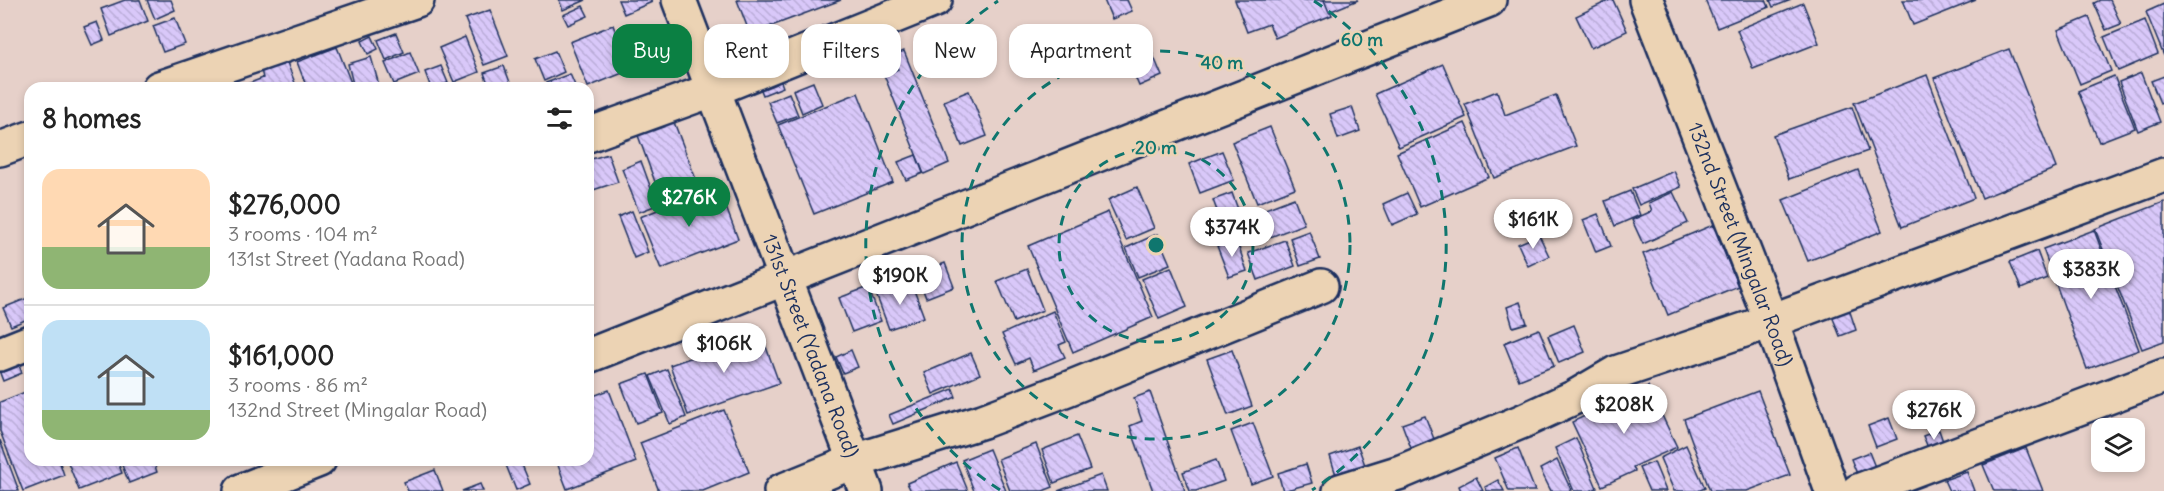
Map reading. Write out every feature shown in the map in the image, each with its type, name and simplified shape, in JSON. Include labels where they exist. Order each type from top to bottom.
[{"type":"street","points":[[177,82],[417,0]]},
{"type":"street","name":"131st Street (Yadana Road)","points":[[679,0],[866,491]]},
{"type":"street","points":[[594,133],[712,90],[935,0]]},
{"type":"street","points":[[594,354],[1489,0]]},
{"type":"street","name":"132nd Street (Mingalar Road)","points":[[1646,0],[1771,321],[1832,491]]},
{"type":"street","points":[[0,149],[24,140]]},
{"type":"street","points":[[1340,491],[1401,472],[1522,421],[1575,397],[1616,373],[1771,321],[2164,175]]},
{"type":"street","points":[[781,491],[855,461],[994,417],[1228,326],[1321,286]]},
{"type":"street","points":[[0,354],[24,344]]},
{"type":"street","points":[[1858,491],[2164,376]]},
{"type":"street","points":[[240,491],[304,466]]},
{"type":"building","points":[[125,0],[140,0],[148,21],[111,36],[101,9]]},
{"type":"building","points":[[147,0],[171,0],[175,10],[155,19]]},
{"type":"building","points":[[559,0],[586,0],[563,10]]},
{"type":"building","points":[[618,0],[651,0],[652,2],[624,14]]},
{"type":"building","points":[[737,0],[841,0],[777,24],[746,24]]},
{"type":"building","points":[[1104,0],[1127,0],[1132,11],[1112,19]]},
{"type":"building","points":[[1235,0],[1326,0],[1332,15],[1275,38],[1269,24],[1247,32]]},
{"type":"building","points":[[1324,0],[1358,0],[1329,12]]},
{"type":"building","points":[[1613,0],[1627,31],[1591,48],[1576,16]]},
{"type":"building","points":[[1705,0],[1766,0],[1769,7],[1717,28]]},
{"type":"building","points":[[1770,0],[1791,0],[1773,7]]},
{"type":"building","points":[[1903,0],[1976,0],[1913,25]]},
{"type":"building","points":[[2100,0],[2110,0],[2121,24],[2106,30],[2094,3]]},
{"type":"building","points":[[1803,3],[1819,43],[1753,69],[1737,30]]},
{"type":"building","points":[[2164,4],[2164,56],[2146,12]]},
{"type":"building","points":[[583,6],[588,16],[568,25],[563,15]]},
{"type":"building","points":[[490,10],[508,56],[484,65],[465,19]]},
{"type":"building","points":[[2089,17],[2111,71],[2080,84],[2058,30]]},
{"type":"building","points":[[175,18],[185,44],[163,52],[153,26]]},
{"type":"building","points":[[2145,20],[2158,54],[2118,71],[2104,37]]},
{"type":"building","points":[[97,22],[104,40],[92,45],[84,27]]},
{"type":"building","points":[[612,25],[612,77],[594,85],[594,82],[586,82],[570,42]]},
{"type":"building","points":[[396,33],[404,52],[386,60],[378,40]]},
{"type":"building","points":[[372,36],[378,49],[368,54],[362,41]]},
{"type":"building","points":[[465,37],[479,72],[454,82],[439,48]]},
{"type":"building","points":[[337,47],[351,82],[305,82],[297,62]]},
{"type":"building","points":[[2009,49],[2056,168],[1982,198],[1934,78]]},
{"type":"building","points":[[555,51],[564,72],[544,81],[535,59]]},
{"type":"building","points":[[904,51],[949,163],[924,174],[885,78],[901,78],[901,52]]},
{"type":"building","points":[[410,52],[419,74],[393,82],[385,63]]},
{"type":"building","points":[[1153,55],[1162,76],[1139,86],[1136,78],[1153,78]]},
{"type":"building","points":[[371,57],[378,82],[352,82],[348,64]]},
{"type":"building","points":[[286,60],[295,82],[253,82],[263,78],[261,70]]},
{"type":"building","points":[[1443,64],[1466,117],[1399,147],[1375,94]]},
{"type":"building","points":[[441,66],[448,82],[429,82],[425,72]]},
{"type":"building","points":[[504,66],[510,82],[488,82],[484,73]]},
{"type":"building","points":[[2141,73],[2160,122],[2138,131],[2119,82]]},
{"type":"building","points":[[570,74],[573,82],[549,82]]},
{"type":"building","points":[[1927,75],[1974,198],[1902,227],[1854,103]]},
{"type":"building","points":[[2114,76],[2135,128],[2099,142],[2078,91]]},
{"type":"building","points":[[2164,76],[2164,101],[2160,103],[2151,81]]},
{"type":"building","points":[[756,78],[780,78],[783,87],[763,95]]},
{"type":"building","points":[[813,82],[822,104],[802,113],[793,90]]},
{"type":"building","points":[[969,91],[987,136],[962,146],[944,101]]},
{"type":"building","points":[[1497,91],[1505,115],[1556,95],[1576,146],[1494,178],[1465,104]]},
{"type":"building","points":[[789,93],[798,115],[777,123],[768,102]]},
{"type":"building","points":[[858,93],[893,182],[814,214],[778,125]]},
{"type":"building","points":[[1352,107],[1360,131],[1338,139],[1330,114]]},
{"type":"building","points":[[1852,107],[1868,151],[1789,179],[1773,135]]},
{"type":"building","points":[[672,117],[699,187],[662,201],[636,130]]},
{"type":"building","points":[[1465,123],[1489,177],[1420,207],[1397,153]]},
{"type":"building","points":[[1270,127],[1295,188],[1257,203],[1232,142]]},
{"type":"building","points":[[1222,151],[1234,180],[1200,193],[1189,164]]},
{"type":"building","points":[[608,154],[618,182],[594,190],[594,158]]},
{"type":"building","points":[[916,155],[923,173],[906,180],[898,162]]},
{"type":"building","points":[[641,161],[657,205],[639,212],[622,169]]},
{"type":"building","points":[[1858,170],[1882,231],[1808,261],[1783,200]]},
{"type":"building","points":[[1674,171],[1681,187],[1639,205],[1632,189]]},
{"type":"building","points":[[718,186],[738,239],[661,269],[640,217]]},
{"type":"building","points":[[1137,187],[1154,228],[1126,240],[1108,200]]},
{"type":"building","points":[[1630,191],[1640,215],[1615,226],[1605,201]]},
{"type":"building","points":[[1673,192],[1688,223],[1643,244],[1632,220],[1652,211],[1649,203]]},
{"type":"building","points":[[1232,193],[1239,212],[1220,219],[1213,200]]},
{"type":"building","points":[[1407,193],[1417,214],[1392,225],[1383,204]]},
{"type":"building","points":[[1294,198],[1304,224],[1257,242],[1247,216]]},
{"type":"building","points":[[2164,202],[2164,341],[2142,349],[2095,229]]},
{"type":"building","points":[[632,211],[648,252],[634,258],[618,217]]},
{"type":"building","points":[[1108,212],[1153,317],[1073,352],[1028,246]]},
{"type":"building","points":[[1598,214],[1611,246],[1596,252],[1583,220]]},
{"type":"building","points":[[1713,225],[1738,286],[1668,315],[1643,254]]},
{"type":"building","points":[[2094,230],[2139,350],[2087,369],[2043,249]]},
{"type":"building","points":[[1309,231],[1320,259],[1300,266],[1290,238]]},
{"type":"building","points":[[1157,234],[1170,264],[1138,277],[1126,248]]},
{"type":"building","points":[[1539,235],[1549,256],[1528,266],[1518,244]]},
{"type":"building","points":[[1236,239],[1247,271],[1229,277],[1217,246]]},
{"type":"building","points":[[1285,240],[1295,266],[1258,280],[1248,253]]},
{"type":"building","points":[[2037,251],[2047,278],[2021,289],[2010,262]]},
{"type":"building","points":[[945,263],[954,287],[926,298],[917,274]]},
{"type":"building","points":[[1171,267],[1187,307],[1159,319],[1142,279]]},
{"type":"building","points":[[1027,269],[1043,310],[1014,322],[997,281]]},
{"type":"building","points":[[911,282],[924,317],[889,329],[876,294]]},
{"type":"building","points":[[868,287],[881,321],[852,332],[839,298]]},
{"type":"building","points":[[24,299],[24,321],[11,326],[3,308]]},
{"type":"building","points":[[1520,302],[1527,323],[1513,327],[1507,307]]},
{"type":"building","points":[[1849,309],[1856,330],[1840,336],[1832,316]]},
{"type":"building","points":[[1053,311],[1066,342],[1059,345],[1065,357],[1034,370],[1029,358],[1016,364],[1002,334]]},
{"type":"building","points":[[1574,325],[1585,352],[1559,363],[1548,336]]},
{"type":"building","points":[[1539,329],[1554,366],[1519,380],[1504,343]]},
{"type":"building","points":[[761,333],[779,383],[688,415],[670,365]]},
{"type":"building","points":[[851,350],[858,367],[843,373],[836,357]]},
{"type":"building","points":[[1232,350],[1252,406],[1228,415],[1207,359]]},
{"type":"building","points":[[971,353],[980,374],[933,394],[924,373]]},
{"type":"building","points":[[15,355],[22,373],[3,381],[0,373],[0,360]]},
{"type":"building","points":[[667,369],[686,417],[670,424],[650,376]]},
{"type":"building","points":[[648,374],[663,413],[636,423],[621,384]]},
{"type":"building","points":[[1648,386],[1677,447],[1633,467],[1635,471],[1602,486],[1572,422]]},
{"type":"building","points":[[953,389],[956,397],[893,424],[889,415]]},
{"type":"building","points":[[609,390],[636,462],[567,489],[558,466],[594,466],[594,396]]},
{"type":"building","points":[[1758,391],[1790,475],[1747,491],[1710,491],[1684,419]]},
{"type":"building","points":[[24,392],[24,466],[61,466],[64,475],[23,491],[0,431],[0,402]]},
{"type":"building","points":[[1150,392],[1185,491],[1153,491],[1130,426],[1142,421],[1134,398]]},
{"type":"building","points":[[724,410],[749,472],[703,491],[659,491],[640,443]]},
{"type":"building","points":[[1425,416],[1434,439],[1411,448],[1402,424]]},
{"type":"building","points":[[1889,418],[1897,439],[1876,447],[1868,426]]},
{"type":"building","points":[[1253,423],[1273,476],[1251,484],[1231,431]]},
{"type":"building","points":[[1939,430],[1945,447],[1930,452],[1923,436]]},
{"type":"building","points":[[1077,436],[1090,469],[1054,483],[1042,450]]},
{"type":"building","points":[[1576,438],[1597,488],[1590,491],[1574,491],[1555,448]]},
{"type":"building","points":[[0,440],[19,491],[0,491]]},
{"type":"building","points":[[1036,444],[1053,487],[1043,491],[1010,491],[998,459]]},
{"type":"building","points":[[1686,445],[1705,488],[1698,491],[1674,491],[1660,458]]},
{"type":"building","points":[[1358,446],[1365,465],[1336,475],[1330,456]]},
{"type":"building","points":[[1518,448],[1535,491],[1509,491],[1495,458]]},
{"type":"building","points":[[2026,448],[2043,491],[1994,491],[1983,465]]},
{"type":"building","points":[[989,449],[1006,491],[974,491],[962,460]]},
{"type":"building","points":[[1869,452],[1875,467],[1857,474],[1851,459]]},
{"type":"building","points":[[1216,460],[1224,481],[1190,491],[1183,472]]},
{"type":"building","points":[[1557,460],[1571,490],[1551,491],[1540,469]]},
{"type":"building","points":[[956,462],[968,491],[911,491],[907,483]]},
{"type":"building","points":[[1654,462],[1666,491],[1649,491],[1639,468]]},
{"type":"building","points":[[1306,464],[1312,483],[1283,491],[1278,473]]},
{"type":"building","points":[[69,466],[119,466],[122,473],[79,490]]},
{"type":"building","points":[[122,466],[155,466],[157,472],[129,483]]},
{"type":"building","points":[[506,466],[522,466],[530,484],[516,490]]},
{"type":"building","points":[[435,470],[443,491],[408,491],[404,482]]},
{"type":"building","points":[[1967,472],[1974,491],[1949,491],[1944,480]]},
{"type":"building","points":[[1101,475],[1107,491],[1058,491]]},
{"type":"building","points":[[1476,477],[1483,491],[1461,491],[1459,486]]},
{"type":"building","points":[[1498,480],[1504,491],[1487,491],[1485,487]]},
{"type":"building","points":[[480,484],[483,491],[462,491]]}]
